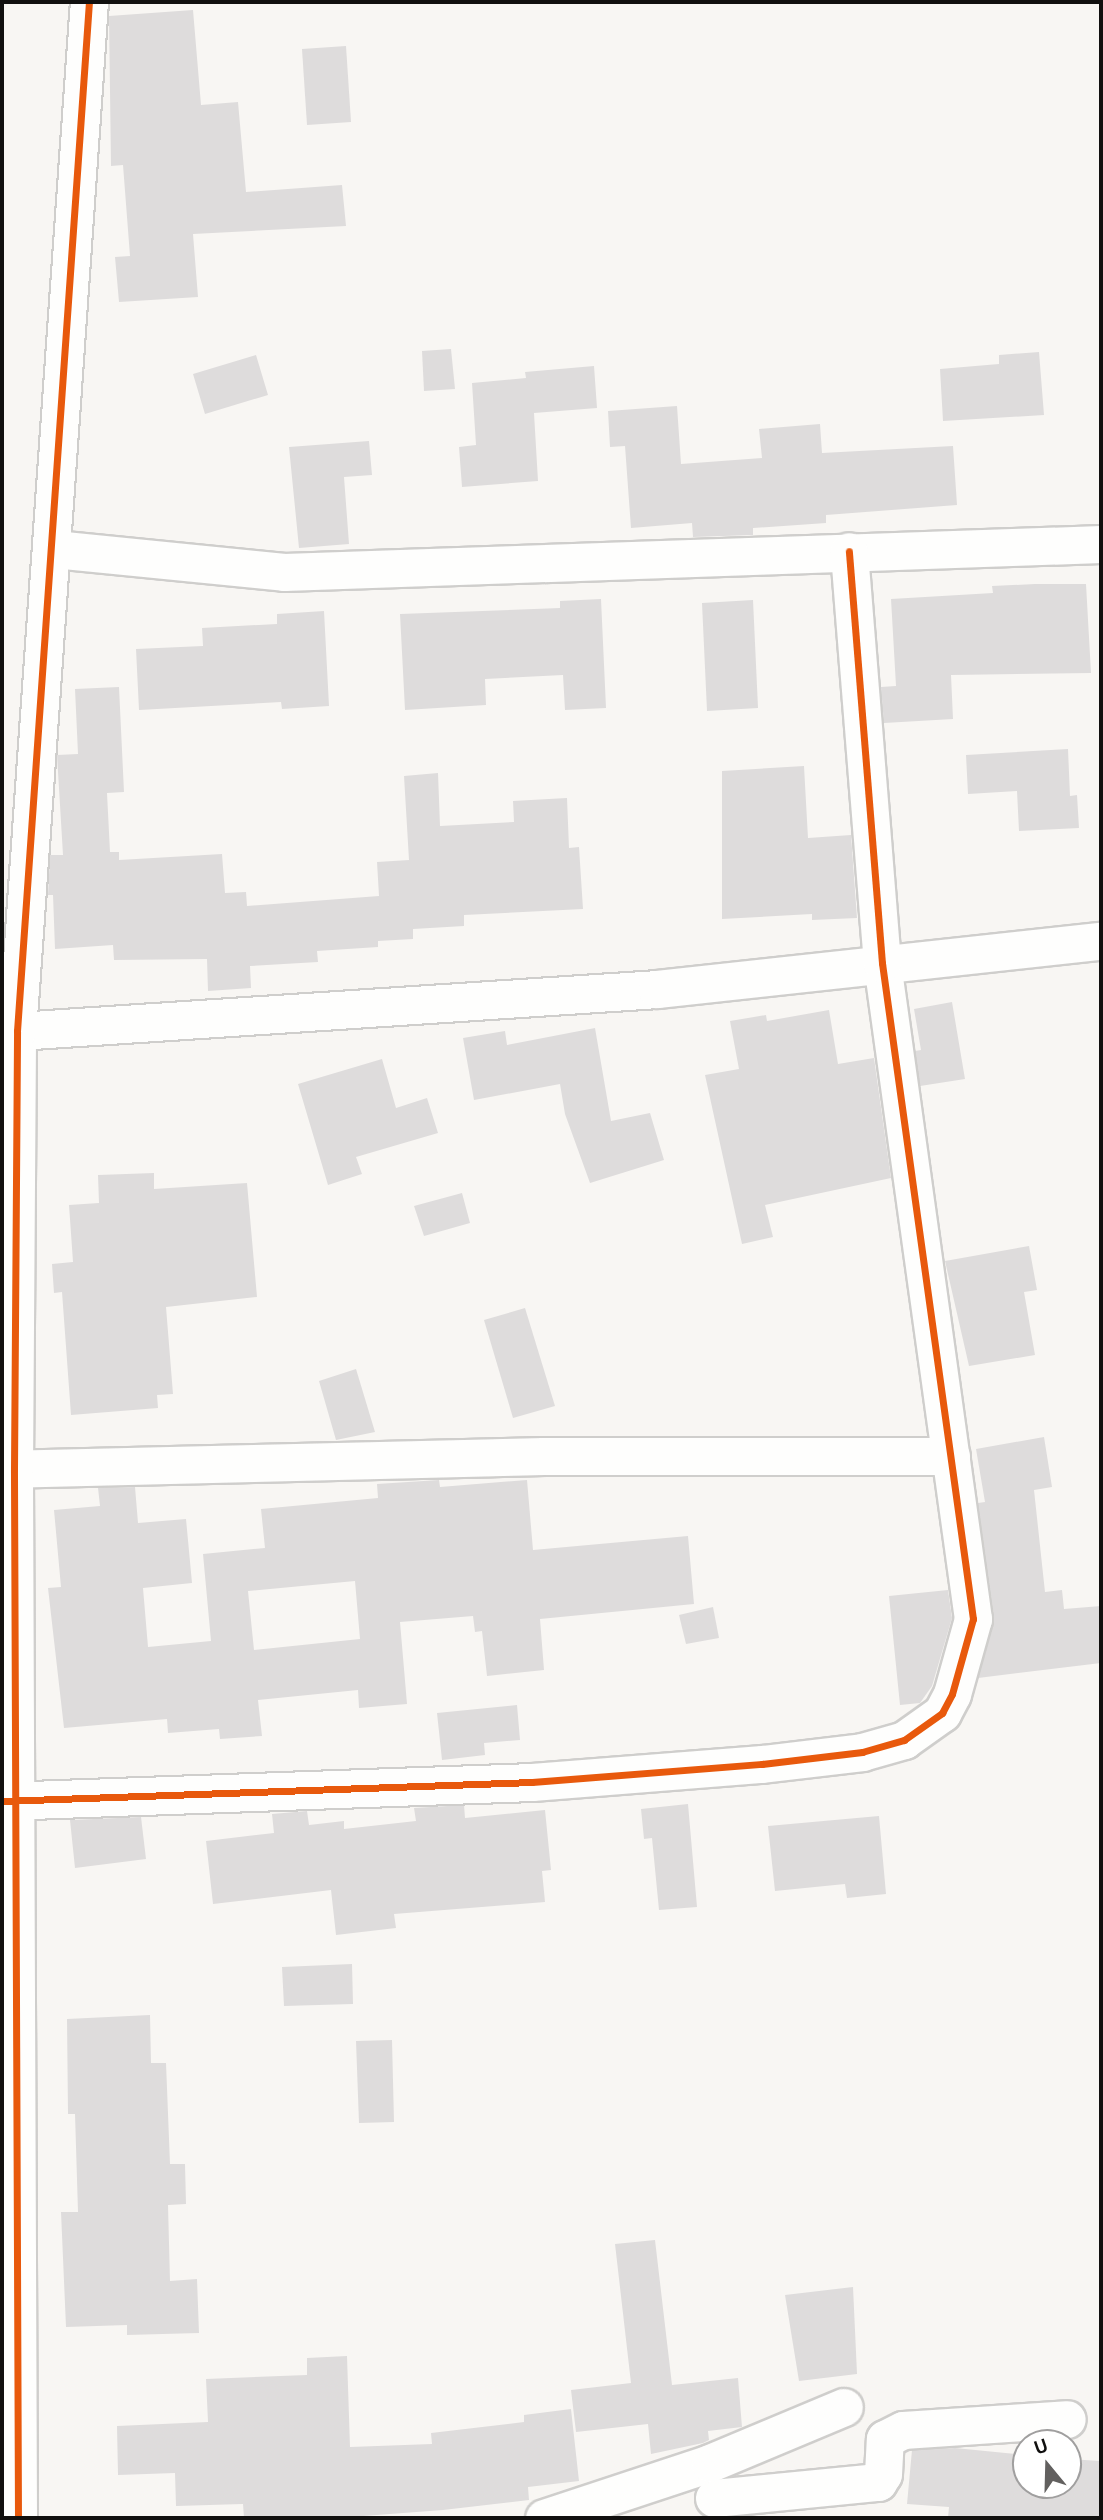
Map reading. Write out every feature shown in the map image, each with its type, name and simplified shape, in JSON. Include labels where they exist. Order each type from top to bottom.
[{"type":"street","points":[[18,2518],[8,1800],[8,1469],[17,1031],[54,549],[89,2]]},
{"type":"street","points":[[54,549],[284,572],[1101,544]]},
{"type":"street","points":[[8,1800],[532,1782],[862,1752],[905,1740],[933,1723],[948,1703],[972,1619],[881,963],[849,551]]},
{"type":"street","points":[[17,1031],[657,989],[1101,941]]},
{"type":"street","points":[[8,1469],[544,1457],[951,1456]]},
{"type":"street","points":[[544,2518],[710,2463],[844,2407]]},
{"type":"street","points":[[713,2498],[878,2482],[883,2474],[885,2439],[903,2430],[1067,2419]]},
{"type":"building","points":[[193,10],[201,105],[238,102],[246,192],[342,185],[346,226],[193,234],[198,297],[119,302],[115,257],[130,256],[123,165],[111,166],[109,16]]},
{"type":"building","points":[[346,46],[351,122],[307,125],[302,49]]},
{"type":"building","points":[[451,349],[455,389],[424,391],[422,351]]},
{"type":"building","points":[[1039,352],[1044,415],[943,421],[940,369],[999,364],[999,355]]},
{"type":"building","points":[[256,355],[268,395],[205,414],[193,374]]},
{"type":"building","points":[[594,366],[597,408],[534,413],[538,481],[462,487],[459,447],[476,445],[472,383],[526,378],[525,372]]},
{"type":"building","points":[[677,406],[681,464],[762,458],[759,429],[820,424],[822,453],[953,446],[957,505],[826,515],[826,523],[753,528],[753,535],[693,537],[692,523],[631,528],[625,446],[610,447],[608,411]]},
{"type":"building","points":[[369,441],[372,475],[344,477],[349,544],[299,548],[289,447]]},
{"type":"building","points":[[1086,584],[1091,673],[951,675],[953,719],[884,723],[881,687],[896,686],[891,599],[993,593],[992,586]]},
{"type":"building","points":[[601,599],[606,708],[565,710],[563,675],[485,679],[486,705],[405,710],[400,614],[560,608],[560,601]]},
{"type":"building","points":[[753,600],[758,708],[707,711],[702,603]]},
{"type":"building","points":[[324,611],[329,706],[282,709],[281,702],[139,710],[136,649],[203,646],[202,628],[277,624],[277,614]]},
{"type":"building","points":[[119,687],[124,792],[107,793],[110,852],[119,852],[119,860],[222,854],[225,893],[246,892],[247,906],[379,896],[377,862],[409,860],[404,776],[438,773],[440,826],[514,822],[513,801],[567,798],[569,848],[579,847],[583,909],[464,915],[464,926],[413,929],[413,939],[378,941],[378,947],[317,951],[318,962],[250,966],[251,988],[208,991],[207,959],[114,960],[113,945],[55,949],[53,895],[48,895],[50,855],[63,855],[57,755],[78,754],[75,689]]},
{"type":"building","points":[[1068,749],[1070,796],[1077,795],[1079,828],[1019,831],[1017,791],[968,794],[966,755]]},
{"type":"building","points":[[804,766],[808,838],[851,835],[857,918],[812,920],[812,914],[722,919],[722,771]]},
{"type":"building","points":[[952,1002],[965,1079],[920,1086],[915,1051],[921,1050],[914,1009]]},
{"type":"building","points":[[829,1010],[838,1064],[874,1058],[891,1178],[765,1205],[773,1237],[742,1244],[705,1075],[739,1069],[730,1021],[766,1015],[767,1021]]},
{"type":"building","points":[[595,1028],[611,1121],[650,1113],[664,1160],[590,1183],[565,1114],[560,1084],[474,1100],[463,1038],[505,1031],[507,1045]]},
{"type":"building","points":[[382,1059],[396,1108],[427,1098],[438,1133],[356,1157],[362,1174],[328,1185],[298,1084]]},
{"type":"building","points":[[154,1173],[154,1189],[247,1183],[257,1297],[166,1307],[173,1394],[157,1395],[158,1408],[71,1415],[62,1292],[54,1293],[52,1264],[73,1262],[69,1205],[99,1203],[98,1175]]},
{"type":"building","points":[[462,1193],[470,1223],[424,1236],[414,1206]]},
{"type":"building","points":[[1029,1246],[1037,1290],[1024,1292],[1035,1355],[969,1366],[945,1261]]},
{"type":"building","points":[[525,1308],[555,1406],[513,1418],[484,1320]]},
{"type":"building","points":[[356,1369],[375,1432],[336,1440],[319,1381]]},
{"type":"building","points":[[1044,1437],[1052,1487],[1034,1490],[1045,1592],[1062,1590],[1064,1609],[1101,1606],[1101,1663],[978,1678],[994,1617],[978,1503],[985,1502],[976,1449]]},
{"type":"building","points":[[439,1480],[440,1487],[527,1480],[533,1550],[688,1536],[694,1604],[540,1619],[544,1670],[487,1676],[482,1631],[475,1632],[473,1616],[400,1622],[407,1704],[359,1708],[358,1690],[258,1700],[262,1736],[220,1739],[219,1729],[168,1733],[167,1719],[64,1728],[48,1588],[61,1587],[54,1510],[100,1506],[98,1488],[135,1487],[138,1523],[186,1519],[192,1583],[143,1588],[148,1647],[211,1641],[203,1554],[265,1548],[261,1509],[378,1498],[377,1484]],"holes":[[[355,1581],[360,1639],[254,1650],[248,1591]]]},
{"type":"building","points":[[948,1590],[952,1618],[932,1686],[920,1703],[900,1705],[889,1596]]},
{"type":"building","points":[[713,1607],[719,1638],[686,1644],[679,1615]]},
{"type":"building","points":[[517,1705],[520,1740],[484,1743],[485,1755],[442,1760],[437,1713]]},
{"type":"building","points":[[688,1804],[697,1907],[659,1910],[652,1838],[644,1839],[641,1809]]},
{"type":"building","points":[[464,1805],[465,1818],[545,1810],[551,1870],[542,1871],[545,1902],[394,1914],[396,1928],[336,1935],[331,1890],[213,1904],[206,1841],[274,1833],[272,1814],[307,1811],[309,1825],[344,1821],[344,1829],[416,1821],[414,1808]]},
{"type":"building","points":[[879,1816],[886,1894],[847,1898],[845,1884],[775,1891],[768,1826]]},
{"type":"building","points":[[141,1817],[146,1859],[75,1868],[70,1820]]},
{"type":"building","points":[[352,1964],[353,2004],[284,2006],[282,1967]]},
{"type":"building","points":[[150,2015],[151,2063],[166,2063],[170,2164],[185,2164],[186,2204],[168,2205],[170,2281],[197,2279],[199,2333],[127,2335],[127,2325],[66,2327],[61,2212],[78,2212],[75,2114],[68,2114],[67,2019]]},
{"type":"building","points":[[392,2040],[394,2122],[359,2123],[356,2041]]},
{"type":"building","points":[[655,2240],[672,2385],[738,2378],[742,2427],[708,2431],[709,2440],[703,2443],[651,2454],[648,2424],[576,2432],[571,2390],[631,2383],[615,2244]]},
{"type":"building","points":[[853,2287],[857,2374],[799,2381],[785,2295]]},
{"type":"building","points":[[347,2356],[350,2447],[432,2444],[431,2433],[524,2422],[524,2415],[571,2409],[579,2481],[528,2487],[529,2500],[443,2510],[337,2518],[244,2518],[243,2504],[176,2506],[175,2473],[118,2475],[117,2426],[208,2422],[206,2379],[307,2375],[307,2358]]},
{"type":"building","points":[[955,2448],[1012,2454],[1012,2499],[1082,2499],[1082,2460],[1101,2461],[1101,2518],[948,2518],[949,2507],[907,2504],[912,2450]]},
{"type":"cycle path","points":[[18,2518],[14,1469],[17,1031],[89,2]]},
{"type":"cycle path","points":[[2,1801],[532,1782],[762,1764],[862,1752],[904,1740],[942,1713],[952,1694],[973,1619],[882,963],[849,551]]}]
